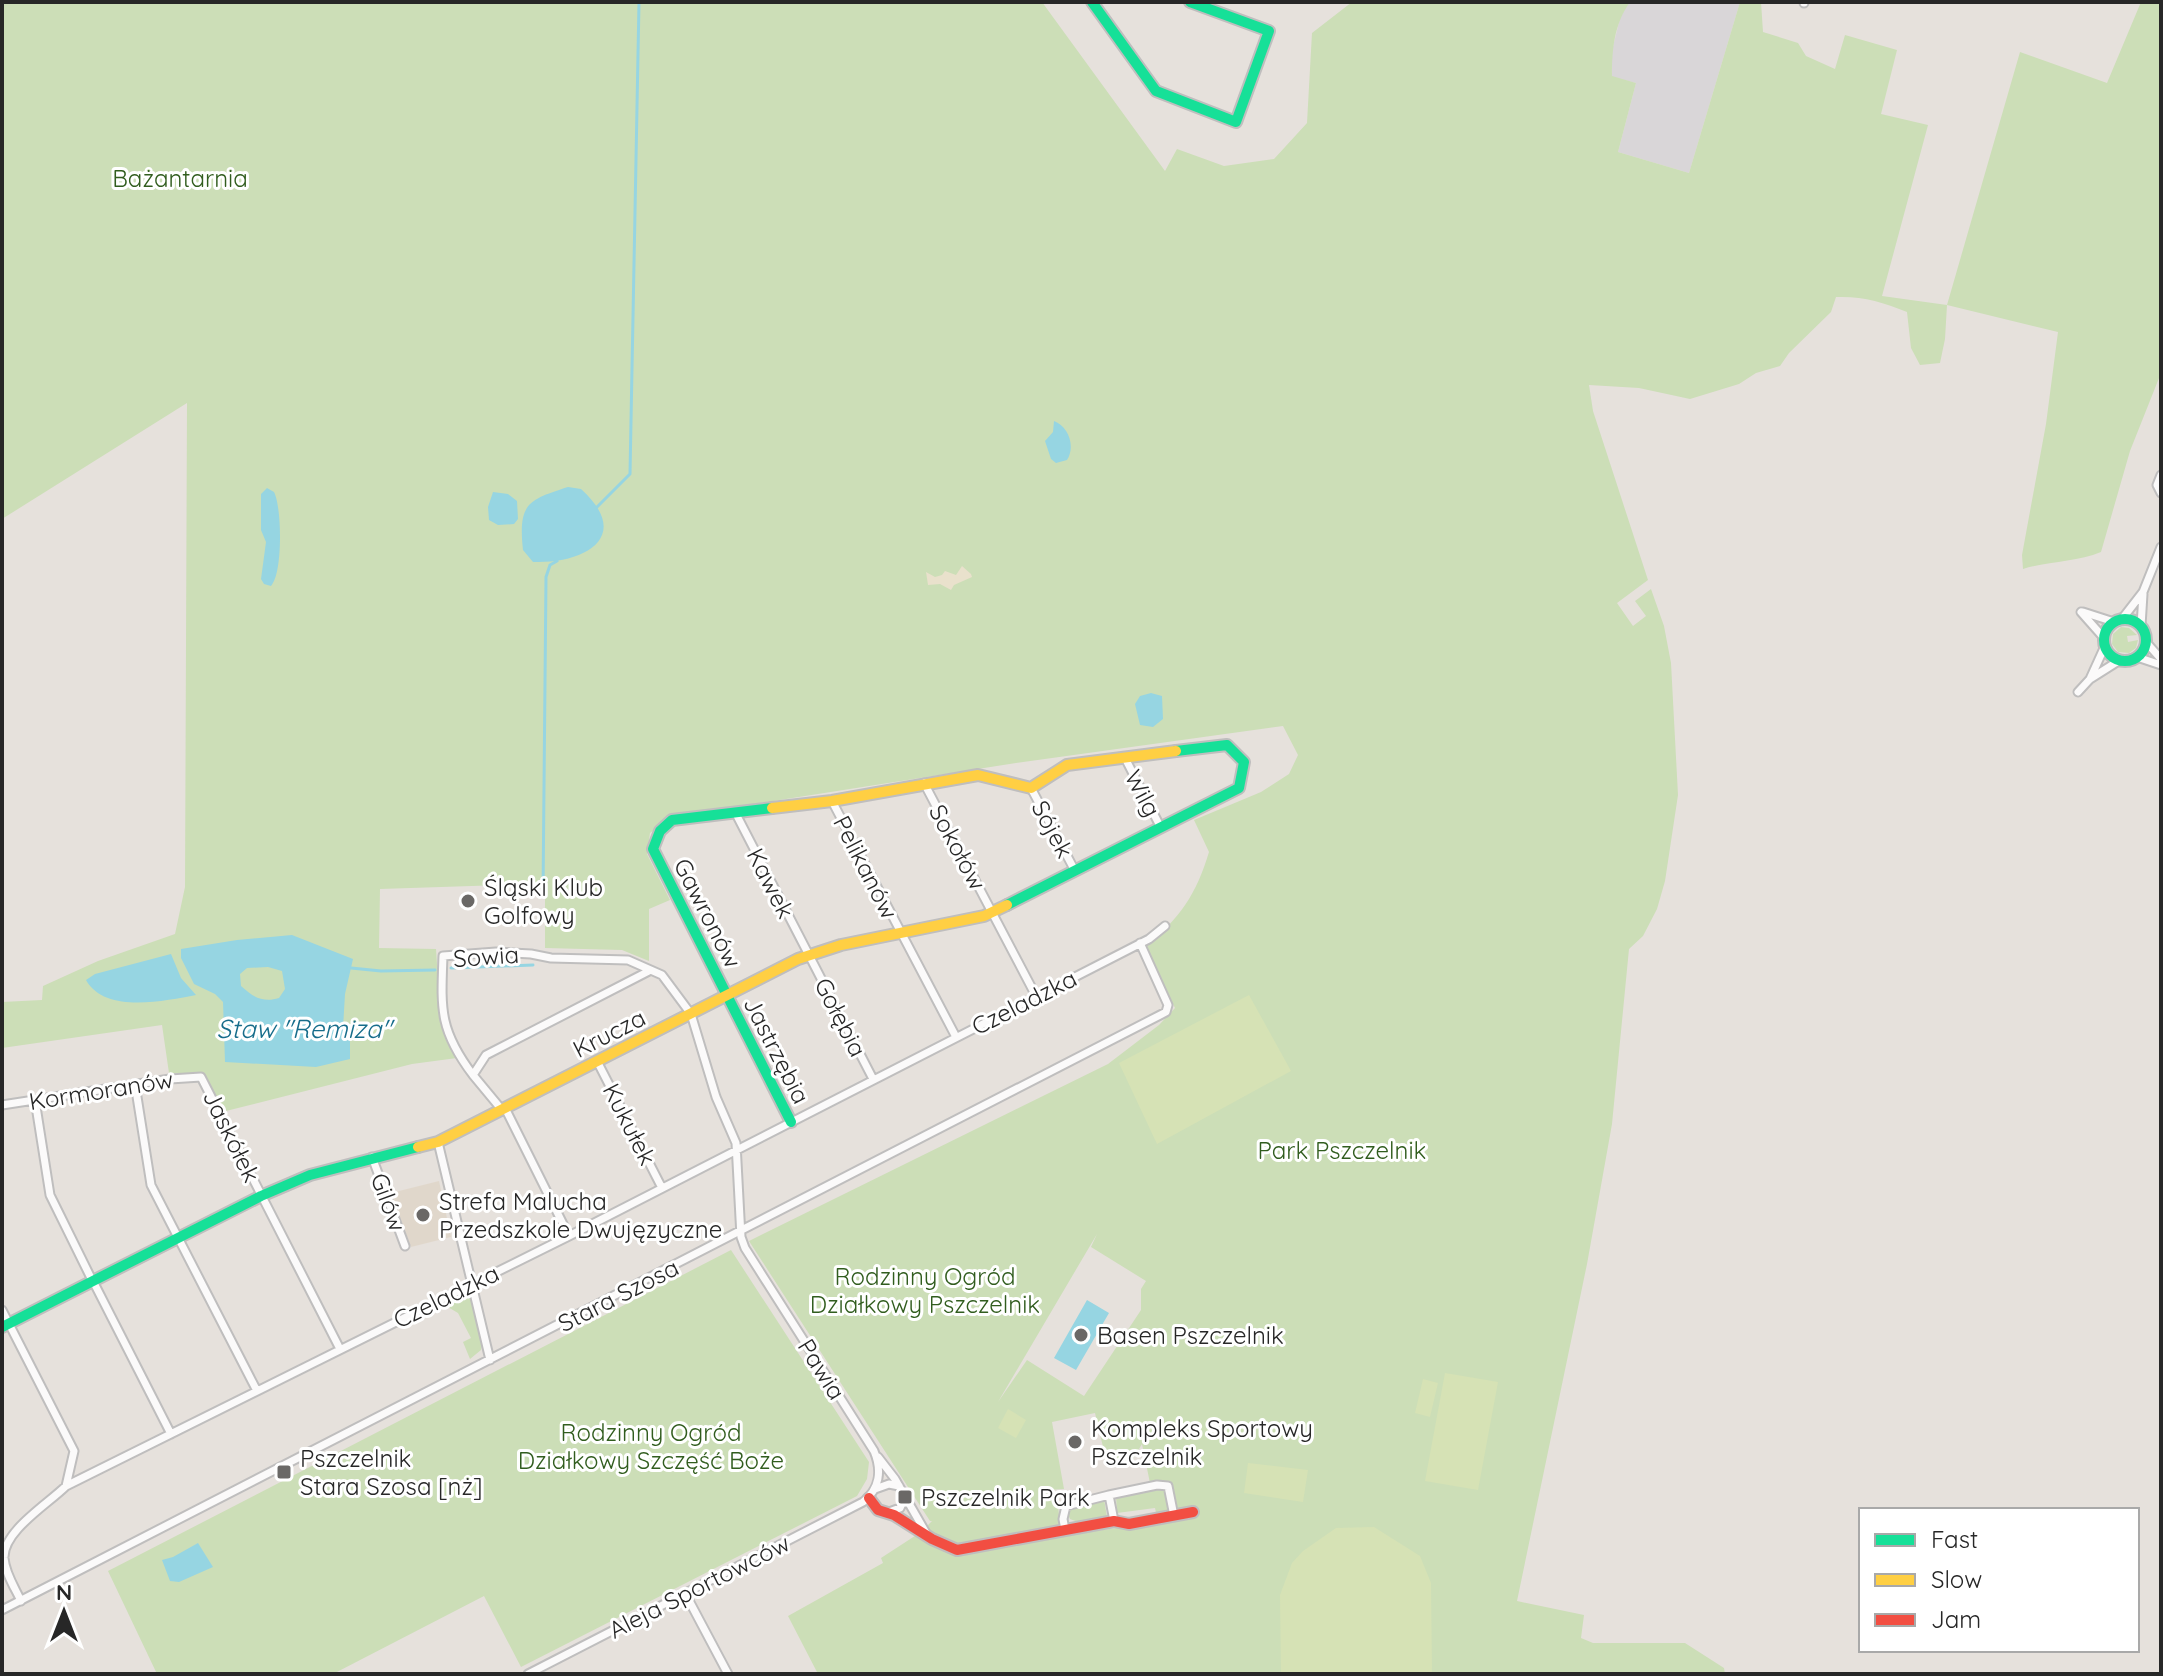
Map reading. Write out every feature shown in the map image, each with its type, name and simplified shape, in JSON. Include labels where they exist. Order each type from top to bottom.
[{"type":"street","points":[[1092,2],[1156,91],[1236,122],[1269,31],[1190,2]]},
{"type":"street","points":[[2161,475],[2157,485],[2161,493]]},
{"type":"street","points":[[2161,547],[2143,592],[2141,626],[2146,642],[2161,662]]},
{"type":"street","points":[[2090,679],[2107,629],[2143,592]]},
{"type":"street","points":[[2120,660],[2112,657],[2081,612],[2133,620],[2141,626]]},
{"type":"street","points":[[2137,657],[2146,642]]},
{"type":"street","points":[[2078,692],[2090,679],[2120,660],[2137,657],[2161,662]]},
{"type":"street","name":"Krucza","points":[[5,1325],[92,1279],[310,1175],[438,1142],[808,955],[970,920],[992,911],[1239,788],[1244,762],[1227,745],[1125,758]]},
{"type":"street","points":[[735,812],[832,801],[978,775],[1031,788],[1067,765],[1125,758]]},
{"type":"street","name":"Wilg","points":[[1125,758],[1161,828]]},
{"type":"street","name":"Sokołów","points":[[924,783],[1036,996]]},
{"type":"street","name":"Sójek","points":[[1031,788],[1074,869]]},
{"type":"street","name":"Pelikanów","points":[[832,801],[956,1037]]},
{"type":"street","name":"Gawronów","points":[[727,996],[653,849],[660,831],[672,820],[735,812]]},
{"type":"street","name":"Kawek","points":[[735,812],[808,955]]},
{"type":"street","name":"Czeladzka","points":[[21,1601],[8,1575],[4,1558],[6,1547],[16,1530],[66,1486],[569,1236],[1140,943],[1165,926]]},
{"type":"street","name":"Stara Szosa","points":[[2,1610],[1166,1012],[1168,1005],[1140,943]]},
{"type":"street","name":"Sowia","points":[[569,1236],[503,1109],[473,1075],[445,1026],[441,1000],[443,956],[496,952],[551,958],[628,960],[662,975],[691,1014]]},
{"type":"street","name":"Gołębia","points":[[808,955],[873,1079]]},
{"type":"street","points":[[473,1075],[486,1055],[649,971]]},
{"type":"street","name":"Jastrzębia","points":[[727,996],[791,1122]]},
{"type":"street","name":"Pawia","points":[[691,1014],[716,1097],[737,1150],[741,1232],[745,1248],[874,1451]]},
{"type":"street","name":"Kukułek","points":[[597,1061],[662,1188]]},
{"type":"street","name":"Kormoranów","points":[[2,1105],[201,1077]]},
{"type":"street","name":"Jaskółek","points":[[201,1077],[340,1349]]},
{"type":"street","points":[[135,1084],[151,1185],[257,1391]]},
{"type":"street","points":[[35,1100],[50,1195],[171,1434]]},
{"type":"street","points":[[438,1142],[490,1360]]},
{"type":"street","name":"Gilów","points":[[372,1157],[405,1246]]},
{"type":"street","points":[[2,1310],[5,1325],[74,1451],[66,1486]]},
{"type":"street","points":[[874,1451],[926,1533]]},
{"type":"street","points":[[874,1451],[879,1470],[872,1494],[873,1506],[926,1533],[942,1546],[957,1550],[1114,1521],[1129,1524],[1193,1512]]},
{"type":"street","points":[[872,1494],[889,1484],[899,1486]]},
{"type":"street","points":[[1065,1530],[1063,1519],[1066,1506],[1157,1485],[1168,1486],[1174,1516]]},
{"type":"street","name":"Aleja Sportowców","points":[[532,1673],[872,1494]]},
{"type":"street","points":[[1109,1495],[1114,1521]]},
{"type":"street","points":[[889,1512],[900,1508],[905,1497]]},
{"type":"street","points":[[685,1593],[728,1674]]},
{"type":"shaded area","points":[[1630,2],[1740,2],[1689,173],[1618,152],[1636,83],[1612,77],[1612,51],[1621,14]]},
{"type":"shaded area","name":"Strefa Malucha Przedszkole Dwujęzyczne","points":[[439,1181],[451,1237],[411,1247],[391,1193]]},
{"type":"green space","points":[[2,2],[1042,2],[1165,171],[1177,149],[1224,166],[1274,159],[1307,123],[1312,33],[1352,2],[1630,2],[1617,28],[1613,57],[1612,76],[1636,83],[1618,152],[1689,173],[1740,2],[1761,2],[1763,32],[1798,43],[1806,56],[1835,69],[1845,35],[1897,50],[1881,114],[1928,125],[1882,296],[1947,305],[1940,363],[1920,365],[1911,348],[1907,312],[1872,300],[1836,297],[1831,312],[1780,366],[1756,373],[1739,384],[1690,399],[1639,388],[1589,385],[1593,411],[1648,580],[1617,603],[1633,626],[1646,616],[1635,601],[1651,589],[1664,626],[1671,663],[1678,795],[1665,881],[1657,909],[1643,936],[1629,949],[1612,1124],[1587,1264],[1517,1601],[1584,1615],[1581,1638],[1593,1643],[1685,1643],[1724,1668],[1725,1674],[818,1674],[788,1616],[883,1563],[881,1558],[921,1532],[932,1521],[749,1241],[1108,1064],[1159,1025],[1175,1008],[1145,947],[1185,905],[1204,867],[1209,852],[1194,820],[1261,792],[1289,774],[1298,755],[1283,726],[1016,763],[670,817],[650,833],[647,854],[670,900],[649,909],[649,961],[622,950],[545,948],[545,891],[529,884],[380,889],[379,948],[436,949],[441,1025],[457,1058],[412,1064],[222,1112],[203,1073],[169,1073],[162,1025],[2,1048],[2,1002],[42,1000],[43,986],[98,961],[175,934],[185,887],[187,403],[2,519]],"holes":[[[1097,1234],[1091,1247],[1146,1281],[1141,1289],[1141,1310],[1084,1396],[1027,1360],[998,1402]],[[1095,1413],[1107,1464],[1133,1459],[1142,1444],[1151,1488],[1116,1496],[1117,1513],[1155,1508],[1158,1522],[1061,1536],[1057,1494],[1048,1490],[1064,1489],[1052,1422]]]},
{"type":"green space","points":[[2141,2],[2161,2],[2161,373],[2130,451],[2101,552],[2023,569],[2022,555],[2046,424],[2058,332],[1947,305],[2020,52],[2107,83]]},
{"type":"green space","points":[[2121,627],[2129,628],[2137,635],[2127,636],[2128,642],[2138,640],[2136,648],[2129,653],[2118,652],[2112,644],[2113,634]]},
{"type":"green space","points":[[1249,995],[1291,1071],[1157,1144],[1119,1063]]},
{"type":"green space","name":"Rodzinny Ogród Działkowy Szczęść Boże","points":[[731,1250],[869,1462],[867,1479],[857,1496],[521,1667],[484,1596],[333,1674],[157,1674],[108,1571]]},
{"type":"green space","points":[[465,1291],[470,1293],[482,1344],[481,1350],[470,1359],[463,1342],[471,1338],[458,1313],[441,1303]]},
{"type":"green space","points":[[1445,1373],[1498,1382],[1478,1490],[1425,1481]]},
{"type":"green space","points":[[1423,1379],[1438,1383],[1430,1417],[1415,1413]]},
{"type":"green space","points":[[1008,1409],[1026,1420],[1016,1438],[998,1428]]},
{"type":"green space","points":[[1248,1463],[1308,1470],[1303,1502],[1244,1493]]},
{"type":"green space","points":[[1104,1499],[1107,1517],[1078,1522],[1070,1519],[1068,1515],[1072,1507]]},
{"type":"green space","points":[[1374,1527],[1420,1556],[1431,1583],[1432,1674],[1281,1674],[1280,1595],[1292,1563],[1303,1551],[1336,1528]]},
{"type":"sand","points":[[962,566],[972,577],[954,585],[951,590],[940,584],[928,585],[926,572],[935,577],[945,571],[956,575]]},
{"type":"water","points":[[1054,421],[1063,427],[1071,443],[1067,460],[1056,463],[1051,459],[1045,441],[1053,432]]},
{"type":"water","points":[[568,487],[581,489],[596,506],[603,521],[603,534],[585,552],[569,558],[533,562],[523,550],[524,513],[535,500]]},
{"type":"water","points":[[267,488],[274,492],[277,500],[280,525],[278,568],[271,586],[261,579],[266,542],[261,530],[261,494]]},
{"type":"water","points":[[493,492],[508,494],[517,501],[518,519],[514,524],[498,525],[489,520],[488,507]]},
{"type":"water","points":[[1151,693],[1162,696],[1163,719],[1153,727],[1140,725],[1135,704],[1140,696]]},
{"type":"water","name":"Staw \"Remiza\"","points":[[292,935],[353,959],[345,994],[343,1028],[350,1040],[350,1059],[316,1067],[225,1062],[223,1002],[215,994],[194,984],[181,958],[181,949]],"holes":[[[268,967],[282,971],[285,989],[279,998],[258,998],[241,986],[240,974],[247,968]]]},
{"type":"water","name":"Staw \"Remiza\"","points":[[171,954],[181,978],[196,995],[152,1002],[121,1001],[95,991],[86,980],[95,974]]},
{"type":"water","name":"Basen Pszczelnik","points":[[1087,1300],[1109,1313],[1076,1370],[1054,1358]]},
{"type":"water","points":[[198,1543],[213,1567],[179,1582],[170,1581],[162,1560]]},
{"type":"waterway","points":[[597,507],[630,474],[639,2]]},
{"type":"waterway","points":[[543,894],[546,577],[550,565],[557,561]]},
{"type":"waterway","points":[[451,968],[533,965]]},
{"type":"waterway","points":[[351,968],[435,970]]},
{"type":"traffic: fast","points":[[1092,2],[1156,91],[1236,122],[1269,31],[1190,2]]},
{"type":"traffic: fast","points":[[2125,619],[2140,625],[2146,640],[2140,655],[2125,661],[2110,655],[2104,640],[2110,625],[2125,619]]},
{"type":"traffic: fast","points":[[1007,905],[1239,788],[1244,762],[1227,745],[1176,751]]},
{"type":"traffic: fast","points":[[772,808],[672,820],[660,831],[653,849],[791,1122]]},
{"type":"traffic: fast","points":[[2,1327],[261,1196],[310,1175],[418,1147]]},
{"type":"traffic: slow","points":[[772,808],[832,801],[978,775],[1031,788],[1067,765],[1176,751]]},
{"type":"traffic: slow","points":[[418,1147],[438,1142],[798,959],[841,945],[984,916],[1007,905]]},
{"type":"traffic: jam","points":[[869,1498],[878,1510],[894,1515],[932,1539],[957,1550],[1114,1521],[1129,1524],[1193,1512]]},
{"type":"place","name":"Śląski Klub Golfowy","points":[[468,901]]},
{"type":"place","name":"Strefa Malucha Przedszkole Dwujęzyczne","points":[[423,1215]]},
{"type":"place","name":"Basen Pszczelnik","points":[[1081,1335]]},
{"type":"place","name":"Kompleks Sportowy Pszczelnik","points":[[1075,1442]]},
{"type":"place","name":"Pszczelnik Stara Szosa [nż]","points":[[284,1472]]},
{"type":"place","name":"Pszczelnik Park","points":[[905,1497]]},
{"type":"park label","name":"Bażantarnia","points":[[180,178]]},
{"type":"park label","name":"Park Pszczelnik","points":[[1342,1150]]},
{"type":"park label","name":"Rodzinny Ogród Działkowy Pszczelnik","points":[[925,1290]]}]
